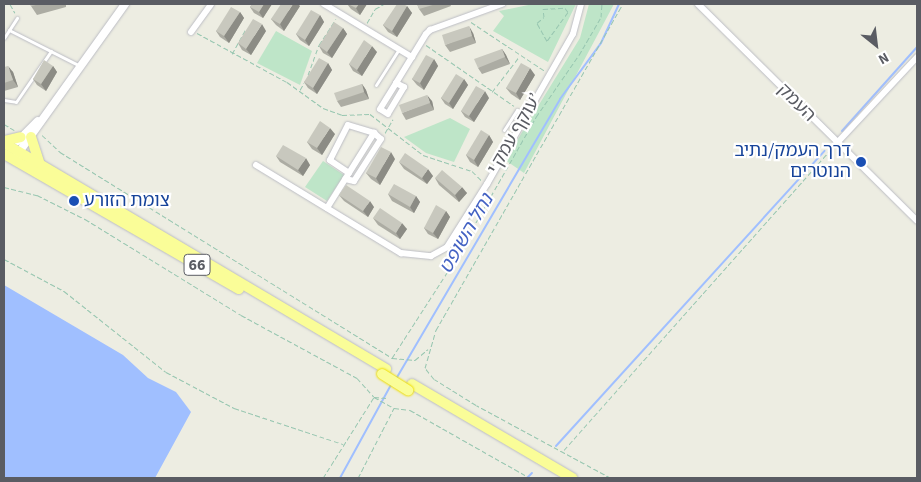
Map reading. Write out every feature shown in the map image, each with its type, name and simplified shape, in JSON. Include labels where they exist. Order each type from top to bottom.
[{"type":"highway","points":[[9,150],[29,135],[33,152],[43,166]]},
{"type":"highway","name":"66","points":[[9,150],[43,166],[384,372]]},
{"type":"highway","name":"66","points":[[9,150],[384,372],[572,478]]},
{"type":"highway","name":"66","points":[[410,387],[559,478]]},
{"type":"street","points":[[9,150],[29,135],[51,108],[125,4]]},
{"type":"street","points":[[192,30],[211,4]]},
{"type":"street","points":[[324,4],[412,57]]},
{"type":"street","points":[[396,83],[404,88],[388,114],[380,109],[421,42],[430,30],[465,17],[481,7],[502,4]]},
{"type":"street","name":"עוקף עמק י’","points":[[256,165],[401,253],[418,258],[447,247],[527,115],[573,34],[581,4]]},
{"type":"street","name":"העמק","points":[[698,4],[836,144],[917,221]]},
{"type":"street","points":[[836,144],[917,57]]},
{"type":"street","points":[[29,135],[51,108]]},
{"type":"street","points":[[345,179],[354,181],[382,139],[374,133],[348,125],[330,160],[349,173]]},
{"type":"street","points":[[327,208],[374,133]]},
{"type":"lane","points":[[4,38],[17,18]]},
{"type":"lane","points":[[9,30],[80,66]]},
{"type":"lane","points":[[376,85],[399,49]]},
{"type":"lane","points":[[4,100],[16,102],[51,51]]},
{"type":"lane","points":[[504,130],[517,110],[527,115]]},
{"type":"path","points":[[10,4],[17,18]]},
{"type":"path","points":[[365,28],[375,9],[384,4]]},
{"type":"path","points":[[392,358],[450,268],[536,117],[579,55],[601,17],[602,4]]},
{"type":"path","points":[[612,478],[434,380],[425,368],[429,349],[468,271],[623,4]]},
{"type":"path","points":[[555,8],[568,12],[549,41],[537,23],[544,17],[543,9],[555,8]]},
{"type":"path","points":[[299,91],[319,45],[339,13]]},
{"type":"path","points":[[465,17],[520,56],[550,74]]},
{"type":"path","points":[[232,54],[246,29]]},
{"type":"path","points":[[192,30],[299,91],[332,113],[370,114],[424,156],[472,172],[486,184]]},
{"type":"path","points":[[421,42],[469,71],[475,83],[527,115]]},
{"type":"path","points":[[491,93],[520,56]]},
{"type":"path","points":[[29,135],[60,152],[392,358],[415,360],[429,349]]},
{"type":"path","points":[[563,450],[836,144]]},
{"type":"path","points":[[4,187],[37,195],[85,219],[241,315],[357,378],[374,397],[394,408],[410,410],[530,478]]},
{"type":"path","points":[[4,259],[64,291],[109,324],[138,354],[166,372],[234,408],[343,444]]},
{"type":"path","points":[[374,397],[387,398]]},
{"type":"path","points":[[323,478],[374,397]]},
{"type":"path","points":[[358,478],[394,408]]},
{"type":"green space","points":[[533,4],[576,4],[548,62],[493,31],[504,16],[499,11]]},
{"type":"green space","points":[[589,4],[614,4],[524,173],[505,160],[580,38]]},
{"type":"green space","points":[[276,31],[312,51],[300,85],[257,63]]},
{"type":"green space","points":[[450,118],[470,129],[454,162],[426,153],[404,137]]},
{"type":"green space","points":[[323,161],[344,175],[327,201],[305,187]]},
{"type":"water","points":[[4,285],[123,355],[148,378],[176,392],[191,412],[155,478],[4,478]]},
{"type":"building","points":[[252,4],[264,4],[259,12],[250,7]]},
{"type":"building","points":[[281,4],[293,4],[280,24],[271,19]]},
{"type":"building","points":[[348,4],[359,4],[356,8]]},
{"type":"building","points":[[397,4],[407,6],[392,31],[383,25]]},
{"type":"building","points":[[417,4],[436,4],[419,9]]},
{"type":"building","points":[[231,7],[240,12],[224,36],[216,31]]},
{"type":"building","points":[[311,10],[320,15],[305,40],[296,34]]},
{"type":"building","points":[[253,19],[262,24],[246,49],[238,43]]},
{"type":"building","points":[[334,22],[343,28],[327,52],[319,46]]},
{"type":"building","points":[[469,26],[472,36],[445,45],[442,35]]},
{"type":"building","points":[[364,40],[372,46],[357,70],[349,64]]},
{"type":"building","points":[[502,49],[505,57],[478,68],[474,59]]},
{"type":"building","points":[[426,55],[434,59],[420,83],[412,79]]},
{"type":"building","points":[[319,58],[328,63],[313,88],[304,82]]},
{"type":"building","points":[[44,60],[53,66],[41,84],[33,79]]},
{"type":"building","points":[[521,63],[530,68],[516,93],[506,88]]},
{"type":"building","points":[[8,66],[13,80],[4,83],[4,67]]},
{"type":"building","points":[[456,74],[464,79],[449,103],[441,98]]},
{"type":"building","points":[[362,84],[364,92],[337,101],[334,93]]},
{"type":"building","points":[[476,86],[485,91],[469,116],[461,111]]},
{"type":"building","points":[[427,95],[430,103],[402,113],[399,105]]},
{"type":"building","points":[[320,121],[330,128],[317,148],[307,142]]},
{"type":"building","points":[[481,130],[489,135],[474,160],[466,155]]},
{"type":"building","points":[[283,145],[306,158],[298,170],[276,156]]},
{"type":"building","points":[[381,147],[391,152],[376,178],[366,173]]},
{"type":"building","points":[[405,153],[428,169],[422,178],[399,162]]},
{"type":"building","points":[[442,170],[462,187],[455,195],[435,178]]},
{"type":"building","points":[[394,184],[416,196],[410,207],[388,194]]},
{"type":"building","points":[[346,185],[370,201],[363,211],[339,195]]},
{"type":"building","points":[[436,205],[446,211],[433,233],[424,228]]},
{"type":"building","points":[[380,208],[402,223],[396,233],[373,218]]},
{"type":"waterway","name":"נחל השופט","points":[[396,379],[560,99],[601,43],[619,4]]},
{"type":"waterway","points":[[842,131],[917,47]]},
{"type":"waterway","points":[[556,446],[824,151]]},
{"type":"waterway","name":"נחל השופט","points":[[340,478],[391,385]]},
{"type":"waterway","points":[[527,478],[532,473]]},
{"type":"place","name":"דרך העמק/נתיב הנוטרים","points":[[861,162]]},
{"type":"place","name":"צומת הזורע","points":[[74,201]]}]
